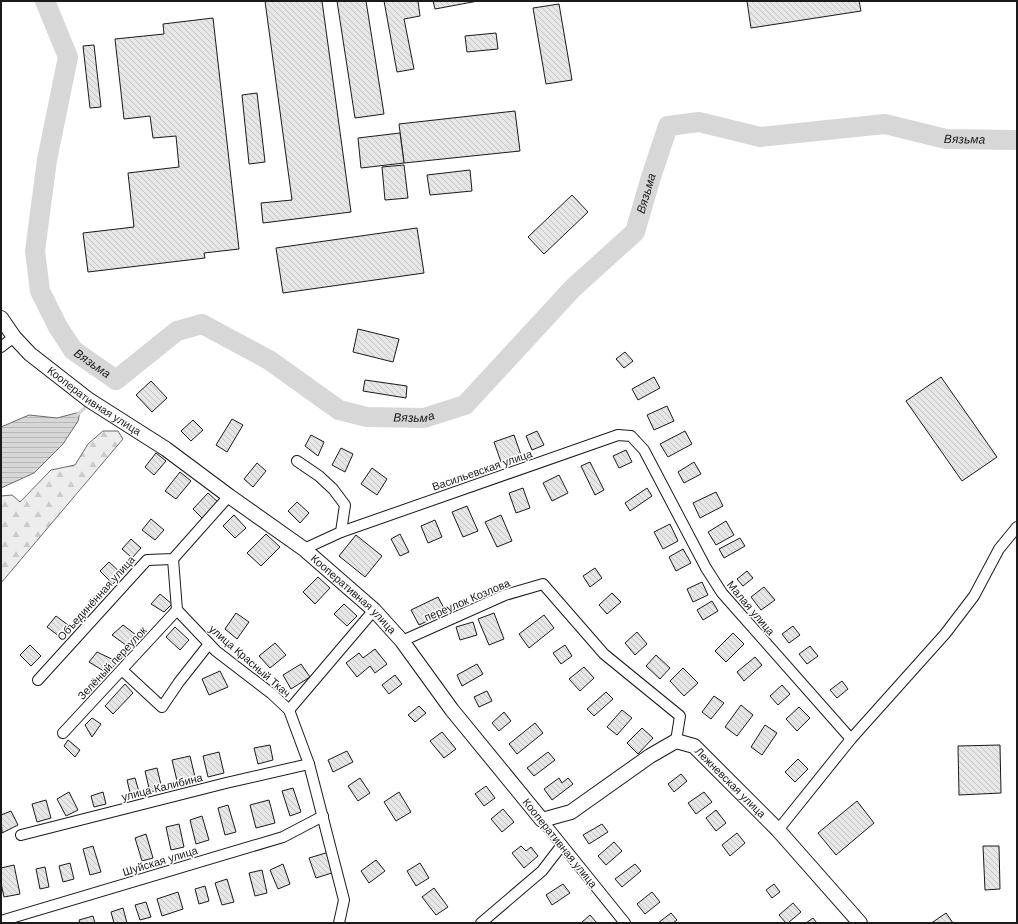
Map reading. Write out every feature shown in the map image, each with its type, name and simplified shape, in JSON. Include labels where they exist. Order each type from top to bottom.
[{"type":"street","name":"Кооперативная улица","points":[[1,318],[14,337],[30,354],[89,400],[166,449],[304,549],[374,610],[402,641],[452,710],[625,923]]},
{"type":"street","points":[[1,347],[14,337]]},
{"type":"street","name":"Васильевская улица","points":[[304,549],[341,532],[618,436],[631,436]]},
{"type":"street","name":"Малая улица","points":[[631,436],[644,450],[706,568],[722,593],[851,738]]},
{"type":"street","points":[[297,461],[319,476],[333,488],[345,505],[341,532]]},
{"type":"street","points":[[177,610],[173,560],[229,496]]},
{"type":"street","points":[[778,830],[851,738],[945,634],[974,596],[998,549],[1017,527]]},
{"type":"street","name":"Объединённая улица","points":[[38,680],[147,560],[173,560]]},
{"type":"street","name":"переулок Козлова","points":[[402,641],[505,595],[543,584],[604,654],[680,716],[676,741]]},
{"type":"street","name":"улица Красный Ткач","points":[[177,610],[209,644],[272,694],[289,710],[309,764],[344,900],[339,923]]},
{"type":"street","name":"Зелёный переулок","points":[[63,733],[177,610]]},
{"type":"street","points":[[289,710],[374,610]]},
{"type":"street","points":[[122,670],[162,707],[179,682],[209,644]]},
{"type":"street","points":[[542,820],[571,812],[650,756],[676,741]]},
{"type":"street","name":"Лежневская улица","points":[[676,741],[694,746],[778,830],[860,923]]},
{"type":"street","name":"улица Калибина","points":[[21,835],[226,783],[309,764]]},
{"type":"street","name":"Шуйская улица","points":[[1,921],[283,837],[323,816]]},
{"type":"street","points":[[481,923],[542,871],[562,846]]},
{"type":"green space","points":[[103,431],[118,431],[123,439],[1,583],[1,496],[12,495],[20,502],[51,470],[75,465],[88,444]]},
{"type":"shaded area","points":[[80,412],[78,421],[63,444],[34,473],[1,488],[1,427],[29,415],[57,418]]},
{"type":"building","points":[[265,1],[322,1],[351,212],[263,223],[261,203],[292,200]]},
{"type":"building","points":[[337,1],[366,1],[384,114],[355,118]]},
{"type":"building","points":[[384,1],[418,1],[420,16],[404,19],[414,69],[397,72]]},
{"type":"building","points":[[433,1],[478,1],[435,9]]},
{"type":"building","points":[[747,1],[859,1],[861,11],[751,28]]},
{"type":"building","points":[[559,4],[572,80],[546,84],[533,8]]},
{"type":"building","points":[[213,18],[239,249],[204,253],[205,258],[88,272],[83,233],[134,227],[128,173],[179,167],[176,136],[153,138],[150,116],[124,119],[115,39],[164,34],[163,24]]},
{"type":"building","points":[[496,33],[498,49],[467,52],[465,36]]},
{"type":"building","points":[[94,45],[101,107],[90,108],[83,46]]},
{"type":"building","points":[[257,93],[265,162],[249,164],[242,95]]},
{"type":"building","points":[[515,111],[520,151],[404,163],[399,124]]},
{"type":"building","points":[[400,133],[404,163],[361,168],[358,138]]},
{"type":"building","points":[[404,165],[408,198],[385,200],[382,167]]},
{"type":"building","points":[[470,170],[472,191],[430,195],[427,175]]},
{"type":"building","points":[[572,195],[588,212],[544,254],[528,237]]},
{"type":"building","points":[[417,228],[424,273],[283,293],[276,248]]},
{"type":"building","points":[[358,329],[399,339],[393,362],[353,352]]},
{"type":"building","points":[[625,352],[633,361],[624,368],[616,359]]},
{"type":"building","points":[[654,377],[660,388],[638,400],[632,389]]},
{"type":"building","points":[[941,377],[997,457],[962,481],[906,401]]},
{"type":"building","points":[[365,380],[407,386],[406,398],[363,391]]},
{"type":"building","points":[[151,381],[167,398],[152,412],[136,395]]},
{"type":"building","points":[[667,406],[674,421],[654,430],[647,415]]},
{"type":"building","points":[[232,419],[243,425],[227,452],[216,445]]},
{"type":"building","points":[[193,420],[203,430],[191,441],[181,431]]},
{"type":"building","points":[[537,431],[544,445],[532,450],[526,436]]},
{"type":"building","points":[[685,431],[692,444],[668,457],[660,444]]},
{"type":"building","points":[[311,435],[324,442],[318,456],[305,446]]},
{"type":"building","points":[[514,435],[521,455],[501,462],[494,442]]},
{"type":"building","points":[[341,448],[353,454],[345,472],[332,465]]},
{"type":"building","points":[[626,450],[632,462],[619,468],[613,456]]},
{"type":"building","points":[[156,453],[166,461],[154,475],[145,467]]},
{"type":"building","points":[[590,462],[604,490],[595,495],[581,466]]},
{"type":"building","points":[[694,462],[701,474],[684,483],[678,472]]},
{"type":"building","points":[[257,463],[266,471],[253,487],[244,479]]},
{"type":"building","points":[[372,468],[387,479],[377,495],[361,484]]},
{"type":"building","points":[[180,472],[191,481],[176,499],[165,491]]},
{"type":"building","points":[[559,475],[568,493],[552,501],[543,483]]},
{"type":"building","points":[[523,488],[530,508],[516,513],[509,493]]},
{"type":"building","points":[[647,488],[652,496],[630,511],[625,503]]},
{"type":"building","points":[[716,492],[723,506],[700,518],[693,503]]},
{"type":"building","points":[[208,493],[219,503],[203,519],[193,509]]},
{"type":"building","points":[[297,502],[309,513],[300,523],[288,511]]},
{"type":"building","points":[[467,506],[478,531],[463,537],[452,512]]},
{"type":"building","points":[[234,515],[246,528],[235,538],[223,526]]},
{"type":"building","points":[[501,515],[512,541],[497,547],[485,522]]},
{"type":"building","points":[[151,519],[164,530],[155,540],[142,530]]},
{"type":"building","points":[[435,520],[442,537],[428,543],[421,526]]},
{"type":"building","points":[[726,521],[734,535],[716,545],[708,532]]},
{"type":"building","points":[[670,524],[678,541],[663,549],[654,532]]},
{"type":"building","points":[[266,534],[280,547],[261,566],[247,553]]},
{"type":"building","points":[[400,534],[409,552],[400,556],[391,539]]},
{"type":"building","points":[[356,535],[382,556],[365,577],[339,556]]},
{"type":"building","points":[[740,538],[745,546],[724,558],[719,549]]},
{"type":"building","points":[[131,539],[141,548],[132,558],[122,549]]},
{"type":"building","points":[[683,549],[691,563],[676,571],[669,557]]},
{"type":"building","points":[[109,562],[122,574],[113,584],[100,571]]},
{"type":"building","points":[[595,568],[602,578],[590,587],[583,576]]},
{"type":"building","points":[[747,571],[753,578],[743,586],[737,579]]},
{"type":"building","points":[[318,577],[330,588],[315,604],[303,592]]},
{"type":"building","points":[[702,582],[708,595],[693,602],[687,589]]},
{"type":"building","points":[[764,587],[775,600],[761,610],[751,597]]},
{"type":"building","points":[[612,593],[621,602],[607,614],[599,605]]},
{"type":"building","points":[[160,594],[172,604],[164,612],[151,604]]},
{"type":"building","points":[[438,597],[446,612],[419,625],[411,610]]},
{"type":"building","points":[[712,601],[718,611],[703,620],[697,610]]},
{"type":"building","points":[[344,604],[357,616],[347,626],[334,614]]},
{"type":"building","points":[[236,613],[249,622],[237,639],[225,629]]},
{"type":"building","points":[[494,613],[504,639],[489,645],[478,619]]},
{"type":"building","points":[[544,615],[554,628],[529,648],[519,634]]},
{"type":"building","points":[[56,616],[72,628],[63,639],[47,627]]},
{"type":"building","points":[[473,622],[477,635],[460,640],[456,627]]},
{"type":"building","points":[[123,625],[140,638],[130,648],[112,635]]},
{"type":"building","points":[[793,626],[800,635],[789,643],[782,634]]},
{"type":"building","points":[[175,627],[189,640],[180,650],[166,637]]},
{"type":"building","points":[[637,632],[647,644],[635,655],[625,643]]},
{"type":"building","points":[[733,633],[744,644],[726,662],[715,651]]},
{"type":"building","points":[[275,643],[286,655],[270,668],[259,656]]},
{"type":"building","points":[[30,645],[41,656],[31,666],[20,655]]},
{"type":"building","points":[[565,645],[572,656],[561,664],[553,653]]},
{"type":"building","points":[[810,646],[818,656],[807,664],[799,654]]},
{"type":"building","points":[[375,649],[387,664],[375,673],[370,666],[357,677],[346,663],[359,653],[363,658]]},
{"type":"building","points":[[97,652],[118,662],[107,673],[89,662]]},
{"type":"building","points":[[656,655],[670,668],[660,679],[646,666]]},
{"type":"building","points":[[755,657],[762,665],[744,681],[737,672]]},
{"type":"building","points":[[301,664],[310,677],[291,689],[283,675]]},
{"type":"building","points":[[477,664],[483,674],[462,686],[457,675]]},
{"type":"building","points":[[584,667],[594,678],[580,691],[569,679]]},
{"type":"building","points":[[683,668],[698,683],[684,696],[670,681]]},
{"type":"building","points":[[220,671],[228,687],[209,695],[202,679]]},
{"type":"building","points":[[395,675],[402,684],[389,694],[382,685]]},
{"type":"building","points":[[842,681],[848,689],[837,698],[830,690]]},
{"type":"building","points":[[125,684],[133,693],[113,714],[105,706]]},
{"type":"building","points":[[782,685],[790,694],[778,705],[770,696]]},
{"type":"building","points":[[487,691],[492,701],[479,707],[474,697]]},
{"type":"building","points":[[606,692],[613,699],[594,716],[587,709]]},
{"type":"building","points":[[714,696],[724,703],[711,719],[702,712]]},
{"type":"building","points":[[741,705],[753,715],[737,736],[725,727]]},
{"type":"building","points":[[419,706],[426,713],[415,722],[408,715]]},
{"type":"building","points":[[799,707],[810,718],[797,731],[786,719]]},
{"type":"building","points":[[622,710],[632,718],[617,735],[607,727]]},
{"type":"building","points":[[504,712],[511,721],[499,731],[492,723]]},
{"type":"building","points":[[92,718],[101,724],[92,737],[85,725]]},
{"type":"building","points":[[535,723],[543,733],[517,754],[509,744]]},
{"type":"building","points":[[765,725],[777,733],[762,755],[751,747]]},
{"type":"building","points":[[642,728],[653,738],[638,754],[627,743]]},
{"type":"building","points":[[442,732],[456,749],[444,758],[430,741]]},
{"type":"building","points":[[68,740],[80,750],[75,757],[64,746]]},
{"type":"building","points":[[270,745],[273,760],[258,764],[254,748]]},
{"type":"building","points":[[1000,745],[1001,793],[959,795],[958,746]]},
{"type":"building","points":[[347,751],[353,762],[333,772],[328,760]]},
{"type":"building","points":[[219,752],[224,773],[208,777],[203,756]]},
{"type":"building","points":[[548,752],[555,760],[534,776],[527,768]]},
{"type":"building","points":[[190,756],[195,777],[177,781],[172,760]]},
{"type":"building","points":[[798,759],[808,769],[795,782],[785,772]]},
{"type":"building","points":[[157,768],[162,789],[150,792],[145,771]]},
{"type":"building","points":[[681,774],[687,781],[674,792],[668,784]]},
{"type":"building","points":[[135,778],[140,795],[131,797],[127,780]]},
{"type":"building","points":[[360,778],[370,793],[358,801],[348,786]]},
{"type":"building","points":[[559,778],[562,783],[568,778],[573,784],[552,800],[544,789]]},
{"type":"building","points":[[486,786],[495,798],[484,806],[475,794]]},
{"type":"building","points":[[293,788],[301,812],[290,816],[282,791]]},
{"type":"building","points":[[69,792],[78,810],[66,816],[57,799]]},
{"type":"building","points":[[103,792],[106,804],[94,807],[91,796]]},
{"type":"building","points":[[399,792],[411,812],[396,821],[384,802]]},
{"type":"building","points":[[704,792],[712,802],[696,814],[688,803]]},
{"type":"building","points":[[46,800],[51,818],[37,822],[32,804]]},
{"type":"building","points":[[269,800],[275,823],[256,828],[250,805]]},
{"type":"building","points":[[857,801],[874,823],[836,855],[818,833]]},
{"type":"building","points":[[228,805],[236,832],[225,835],[218,808]]},
{"type":"building","points":[[503,809],[514,822],[502,832],[491,819]]},
{"type":"building","points":[[716,810],[726,823],[716,831],[706,818]]},
{"type":"building","points":[[11,811],[18,825],[2,833],[1,815]]},
{"type":"building","points":[[202,816],[209,840],[196,844],[190,820]]},
{"type":"building","points":[[179,824],[184,847],[171,850],[166,827]]},
{"type":"building","points":[[602,824],[608,832],[589,844],[583,835]]},
{"type":"building","points":[[737,833],[745,843],[730,856],[722,845]]},
{"type":"building","points":[[146,834],[153,858],[142,861],[135,838]]},
{"type":"building","points":[[614,842],[622,851],[606,865],[598,856]]},
{"type":"building","points":[[93,846],[101,872],[90,875],[83,849]]},
{"type":"building","points":[[521,846],[526,851],[531,847],[538,856],[524,868],[512,853]]},
{"type":"building","points":[[983,846],[999,846],[1000,889],[985,890]]},
{"type":"building","points":[[329,852],[335,872],[316,878],[309,858]]},
{"type":"building","points":[[376,860],[385,871],[369,883],[361,871]]},
{"type":"building","points":[[70,863],[74,879],[63,882],[59,866]]},
{"type":"building","points":[[420,863],[429,878],[416,886],[407,871]]},
{"type":"building","points":[[283,864],[290,884],[278,889],[270,870]]},
{"type":"building","points":[[635,864],[641,871],[622,887],[615,879]]},
{"type":"building","points":[[14,865],[20,894],[4,897],[1,883],[1,868]]},
{"type":"building","points":[[45,867],[49,887],[40,889],[36,869]]},
{"type":"building","points":[[262,870],[267,893],[255,896],[249,873]]},
{"type":"building","points":[[227,879],[234,902],[222,905],[215,883]]},
{"type":"building","points":[[563,884],[570,893],[552,905],[546,895]]},
{"type":"building","points":[[774,884],[780,892],[772,898],[766,890]]},
{"type":"building","points":[[205,886],[209,901],[199,904],[195,889]]},
{"type":"building","points":[[434,888],[448,907],[436,915],[422,897]]},
{"type":"building","points":[[178,892],[183,909],[162,916],[157,899]]},
{"type":"building","points":[[652,892],[660,902],[645,914],[637,904]]},
{"type":"building","points":[[146,902],[151,917],[140,920],[135,905]]},
{"type":"building","points":[[793,903],[801,912],[786,923],[779,915]]},
{"type":"building","points":[[123,908],[127,923],[114,923],[111,912]]},
{"type":"building","points":[[671,913],[677,920],[673,923],[658,923]]},
{"type":"building","points":[[946,913],[953,923],[931,923],[933,922]]},
{"type":"building","points":[[590,915],[597,923],[581,923]]},
{"type":"building","points":[[93,916],[95,923],[80,923],[79,920]]},
{"type":"building","points":[[813,918],[817,923],[806,923]]},
{"type":"waterway","name":"Вязьма","points":[[45,1],[68,57],[47,160],[35,251],[40,291],[58,327],[73,350],[116,380],[177,331],[202,324],[269,360],[339,410],[367,417],[424,418],[465,405],[573,288],[635,232],[668,126],[699,122],[760,137],[885,124],[946,139],[1017,140]]},
{"type":"waterway","points":[[76,416],[89,404]]}]
